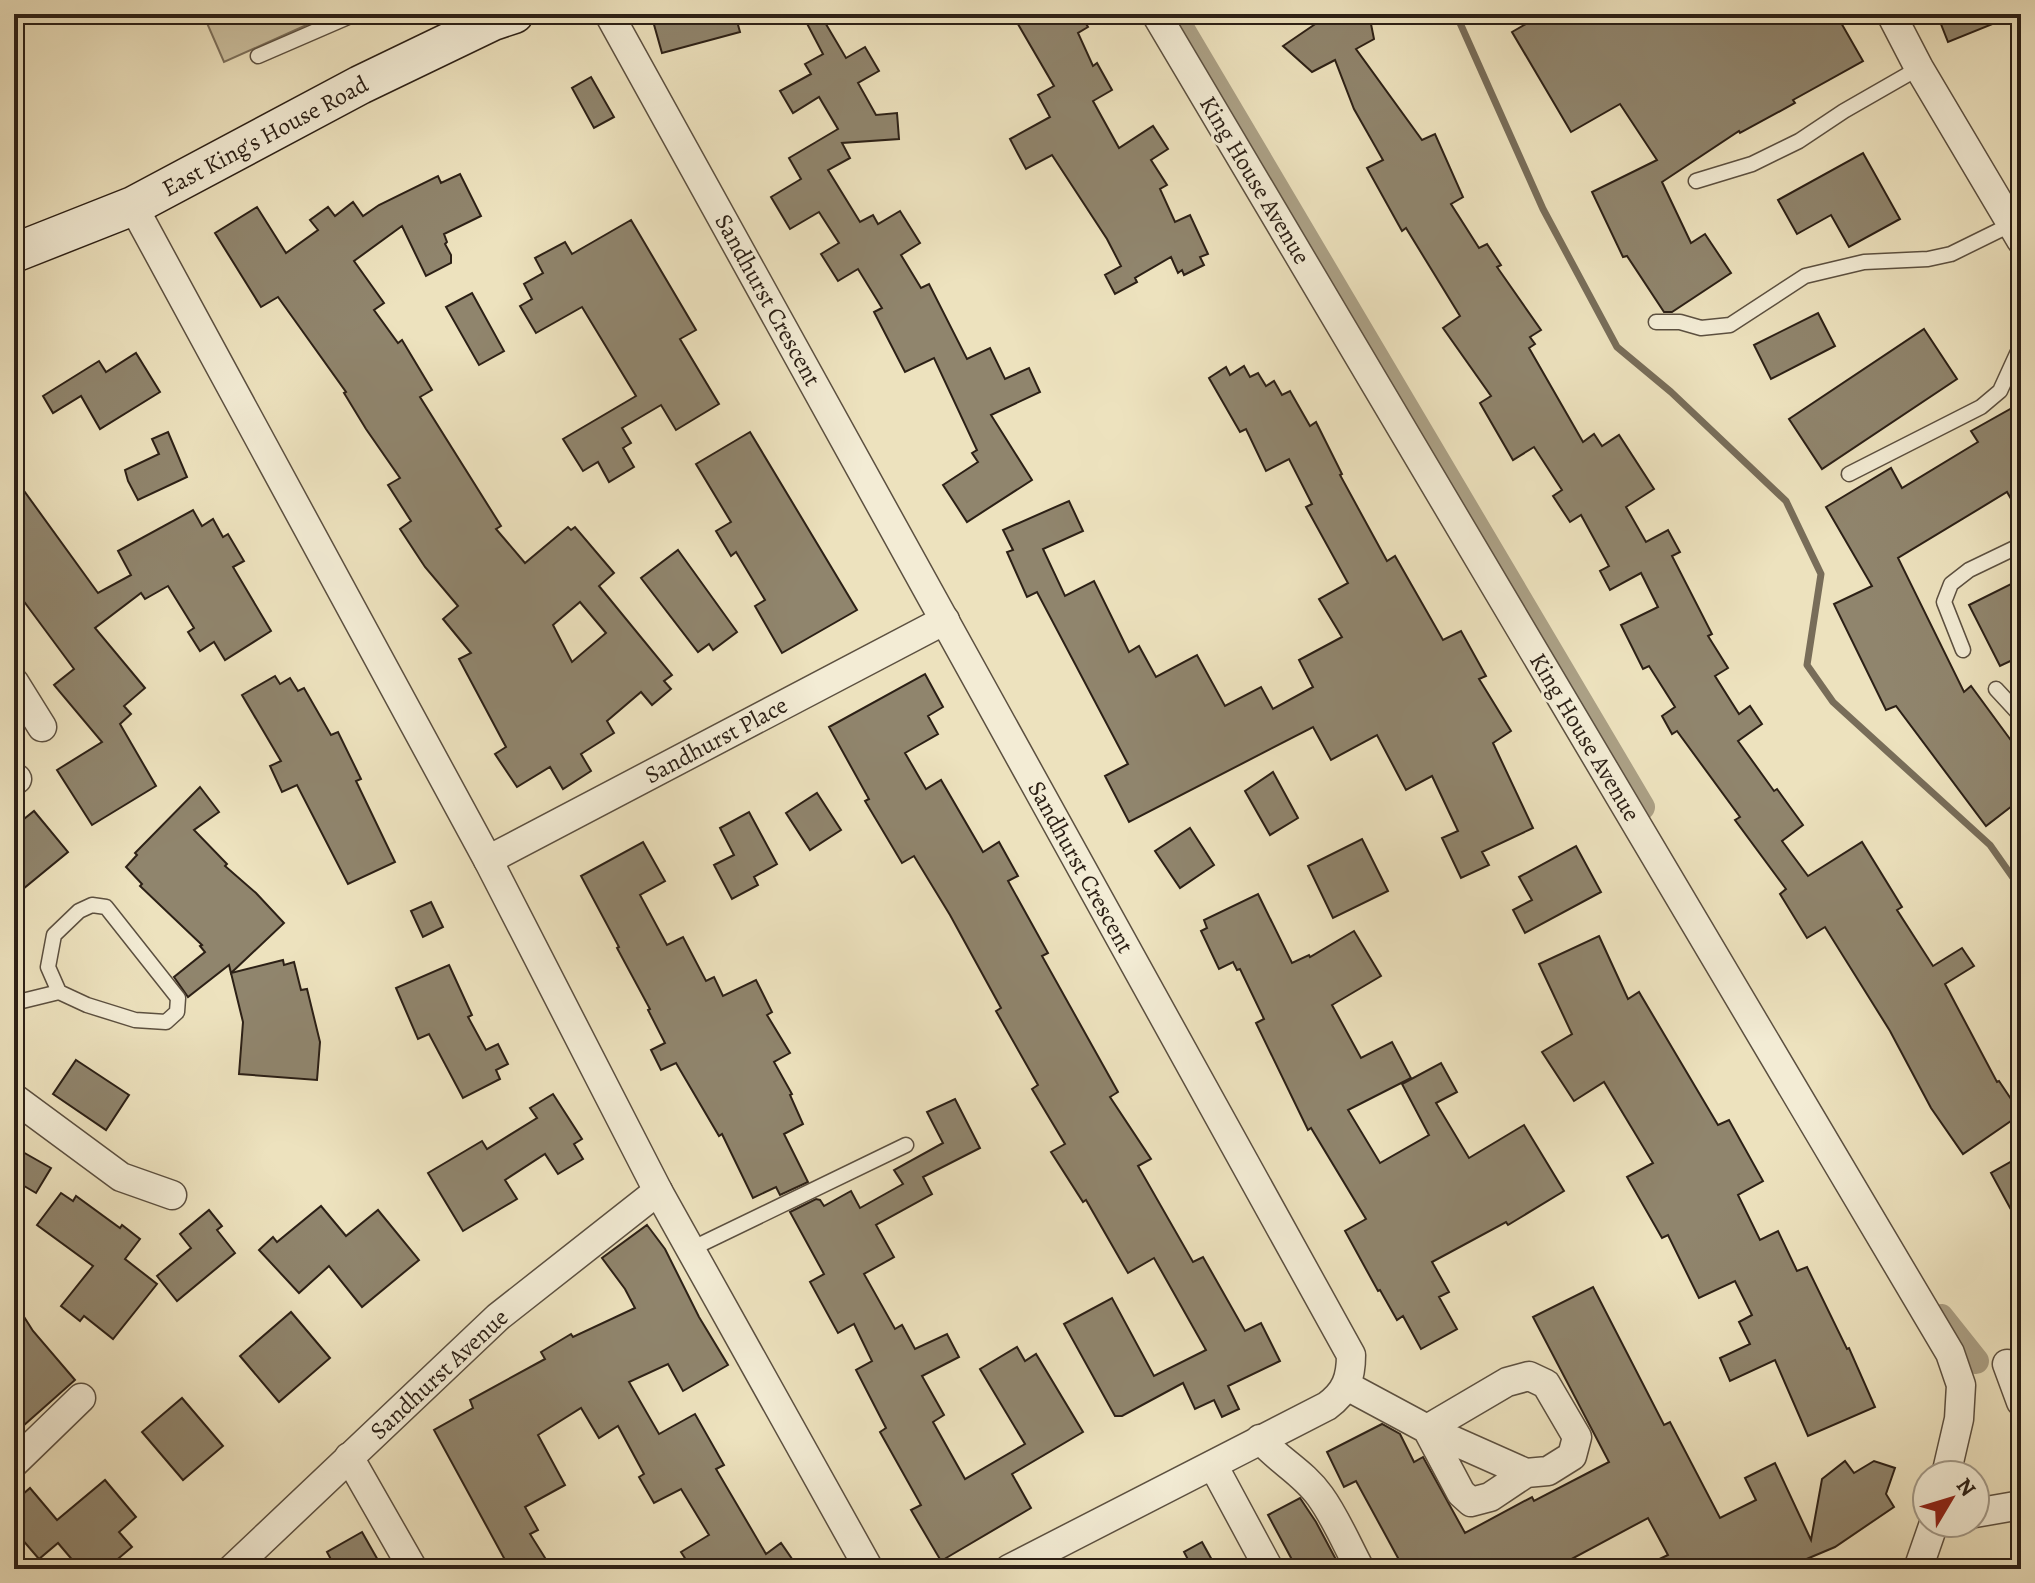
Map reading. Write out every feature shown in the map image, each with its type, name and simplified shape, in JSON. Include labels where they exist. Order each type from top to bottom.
[{"type":"main road","name":"East King's House Road","points":[[14,253],[133,206],[360,85],[493,21],[514,14]]},
{"type":"street","name":"Sandhurst Crescent","points":[[609,14],[1351,1355],[1347,1386]]},
{"type":"street","name":"King House Avenue","points":[[1156,14],[1950,1353],[1961,1385],[1959,1419],[1950,1459]]},
{"type":"street","points":[[1891,14],[1919,68],[2017,232]]},
{"type":"street","points":[[133,206],[488,860],[658,1191],[869,1569]]},
{"type":"street","name":"Sandhurst Place","points":[[488,860],[945,620]]},
{"type":"street","points":[[14,682],[42,727]]},
{"type":"street","points":[[14,1098],[121,1177],[172,1195]]},
{"type":"street","name":"Sandhurst Avenue","points":[[232,1569],[498,1317],[658,1191]]},
{"type":"street","points":[[2007,1364],[2021,1402]]},
{"type":"street","points":[[1529,1376],[1546,1384],[1577,1437],[1572,1456],[1548,1471],[1526,1473],[1490,1497],[1471,1502],[1461,1493],[1427,1429],[1507,1382],[1529,1376]]},
{"type":"street","points":[[1009,1569],[1327,1406],[1347,1386],[1427,1429],[1526,1473]]},
{"type":"street","points":[[14,1463],[81,1398]]},
{"type":"street","points":[[1260,1439],[1320,1496],[1360,1569]]},
{"type":"street","points":[[349,1457],[413,1569]]},
{"type":"street","points":[[1213,1465],[1269,1569]]},
{"type":"street","points":[[1991,1510],[2021,1505]]},
{"type":"street","points":[[1918,1569],[1928,1539]]},
{"type":"lane","points":[[258,56],[355,14]]},
{"type":"lane","points":[[1696,181],[1752,164],[1799,141],[1919,68]]},
{"type":"lane","points":[[1656,322],[1680,322],[1701,328],[1730,325],[1805,276],[1864,262],[1928,259],[2017,232]]},
{"type":"lane","points":[[1849,474],[1981,407],[2000,391],[2021,345]]},
{"type":"lane","points":[[1963,650],[1944,602],[1951,584],[1969,570],[2021,545]]},
{"type":"lane","points":[[1996,689],[2021,716]]},
{"type":"lane","points":[[14,1003],[59,992],[87,1005],[135,1020],[166,1022],[177,1012],[178,998],[106,907],[92,905],[79,911],[54,935],[48,967],[59,992]]},
{"type":"lane","points":[[691,1249],[906,1145]]},
{"type":"shaded area","points":[[203,14],[331,14],[224,62]]},
{"type":"building","points":[[651,14],[735,14],[740,32],[662,53]]},
{"type":"building","points":[[802,14],[820,14],[846,58],[865,47],[879,71],[858,83],[876,115],[897,113],[899,139],[842,143],[850,158],[828,170],[860,222],[873,215],[878,224],[900,211],[920,243],[901,255],[921,288],[929,284],[967,359],[990,348],[1005,379],[1029,368],[1040,392],[991,415],[1032,480],[967,522],[943,485],[978,462],[972,453],[977,450],[934,358],[905,372],[874,312],[882,308],[858,269],[838,281],[821,254],[839,243],[819,212],[790,229],[771,197],[801,179],[789,158],[838,129],[819,97],[793,113],[780,91],[811,74],[805,64],[823,54]]},
{"type":"building","points":[[1012,14],[1080,14],[1088,27],[1078,33],[1093,66],[1097,63],[1112,90],[1093,101],[1119,148],[1153,126],[1168,149],[1151,160],[1167,185],[1160,189],[1175,222],[1190,215],[1208,254],[1200,257],[1204,265],[1184,275],[1182,270],[1178,273],[1171,257],[1115,294],[1105,275],[1121,266],[1052,155],[1026,169],[1010,139],[1050,117],[1038,95],[1054,86]]},
{"type":"building","points":[[1330,14],[1369,14],[1374,39],[1356,49],[1422,140],[1435,134],[1463,197],[1451,204],[1479,248],[1487,244],[1501,265],[1497,267],[1541,330],[1530,337],[1535,344],[1529,348],[1583,442],[1594,434],[1602,446],[1619,435],[1654,489],[1626,507],[1646,542],[1668,530],[1680,552],[1672,556],[1712,634],[1708,636],[1728,668],[1715,676],[1739,714],[1750,706],[1762,724],[1738,741],[1803,825],[1782,841],[1808,876],[1862,842],[1902,907],[1897,910],[1933,966],[1962,948],[1974,966],[1945,984],[1997,1082],[2021,1114],[1963,1154],[1931,1108],[1890,1031],[1825,927],[1807,938],[1780,894],[1786,889],[1735,820],[1740,817],[1677,731],[1672,734],[1662,716],[1675,707],[1649,666],[1643,669],[1621,625],[1658,607],[1641,573],[1610,590],[1600,571],[1609,566],[1581,515],[1570,522],[1553,496],[1562,490],[1534,447],[1513,460],[1480,403],[1491,396],[1443,328],[1460,316],[1406,228],[1402,231],[1367,168],[1383,160],[1354,109],[1335,60],[1312,72],[1283,46]]},
{"type":"building","points":[[1543,14],[1836,14],[1863,61],[1793,100],[1795,103],[1739,131],[1662,182],[1691,243],[1705,234],[1731,273],[1672,312],[1664,312],[1627,256],[1623,257],[1592,192],[1657,160],[1620,104],[1571,132],[1512,32]]},
{"type":"building","points":[[1937,14],[2014,14],[2015,15],[1948,42]]},
{"type":"building","points":[[591,77],[614,117],[594,128],[572,88]]},
{"type":"building","points":[[1863,153],[1900,219],[1849,247],[1831,215],[1797,234],[1778,200]]},
{"type":"building","points":[[460,174],[481,216],[444,234],[451,263],[426,276],[402,226],[354,261],[384,303],[374,310],[398,343],[402,340],[432,390],[420,397],[501,526],[496,529],[525,563],[568,527],[571,530],[575,527],[614,573],[599,586],[672,675],[664,681],[671,689],[652,705],[641,692],[607,721],[614,733],[581,754],[591,771],[563,789],[550,767],[517,787],[495,754],[506,747],[459,659],[471,653],[443,619],[458,606],[425,567],[400,529],[411,521],[388,485],[400,478],[366,429],[346,392],[278,297],[261,307],[215,233],[257,207],[286,253],[318,230],[310,220],[328,207],[335,216],[353,202],[363,216],[438,176],[441,183]],"holes":[[[580,602],[606,633],[572,662],[553,625]]]},
{"type":"building","points":[[631,220],[696,330],[680,339],[719,404],[676,430],[661,405],[622,428],[631,443],[623,448],[634,467],[609,482],[598,462],[583,471],[563,439],[636,396],[582,307],[536,333],[520,306],[532,299],[524,284],[543,273],[535,258],[565,242],[572,254]]},
{"type":"building","points":[[472,293],[504,351],[479,365],[446,307]]},
{"type":"building","points":[[1818,313],[1835,346],[1771,379],[1754,345]]},
{"type":"building","points":[[1924,329],[1957,379],[1822,469],[1789,419]]},
{"type":"building","points":[[136,353],[160,392],[100,429],[81,396],[53,413],[43,396],[99,361],[106,372]]},
{"type":"building","points":[[1244,366],[1250,377],[1258,373],[1266,386],[1274,381],[1282,395],[1290,391],[1310,426],[1316,422],[1340,475],[1387,561],[1395,556],[1443,640],[1461,631],[1486,676],[1479,679],[1511,731],[1493,743],[1533,828],[1482,852],[1489,865],[1461,878],[1442,838],[1458,831],[1432,776],[1406,790],[1377,735],[1331,760],[1313,727],[1129,822],[1105,776],[1128,764],[1037,592],[1027,597],[1007,552],[1013,550],[1003,530],[1069,501],[1083,531],[1043,549],[1065,596],[1094,581],[1129,652],[1139,646],[1156,677],[1197,655],[1225,706],[1261,687],[1273,709],[1313,687],[1299,660],[1342,637],[1319,599],[1348,583],[1306,507],[1312,504],[1289,459],[1266,471],[1246,429],[1240,432],[1209,378],[1226,367],[1230,375]]},
{"type":"building","points":[[2021,403],[2021,516],[2007,492],[1898,558],[1964,692],[1971,686],[2021,754],[2021,799],[1986,826],[1896,706],[1886,710],[1834,604],[1872,586],[1826,507],[1891,468],[1902,488],[1978,442],[1971,431]]},
{"type":"building","points":[[168,432],[187,477],[138,500],[125,470],[159,454],[152,439]]},
{"type":"building","points":[[750,432],[857,610],[782,653],[755,606],[765,600],[736,552],[731,556],[716,531],[731,522],[696,464]]},
{"type":"building","points":[[14,477],[98,593],[131,575],[118,551],[193,510],[202,526],[213,519],[223,537],[228,534],[244,561],[233,567],[271,631],[225,660],[214,642],[200,651],[188,632],[194,628],[168,586],[145,599],[141,593],[95,628],[145,688],[124,706],[131,714],[120,724],[156,786],[92,825],[57,770],[102,742],[54,685],[74,669],[14,588]]},
{"type":"building","points":[[678,550],[737,632],[713,650],[709,644],[698,652],[641,578]]},
{"type":"building","points":[[2021,579],[2021,656],[2000,666],[1969,605]]},
{"type":"building","points":[[925,674],[943,707],[928,716],[938,734],[905,753],[926,789],[941,780],[983,852],[999,842],[1018,876],[1008,881],[1048,953],[1042,956],[1118,1092],[1110,1097],[1151,1159],[1138,1166],[1193,1262],[1203,1257],[1245,1331],[1261,1323],[1280,1361],[1228,1386],[1239,1409],[1222,1417],[1214,1400],[1195,1409],[1183,1383],[1122,1416],[1115,1416],[1064,1324],[1112,1298],[1154,1376],[1206,1350],[1154,1258],[1128,1273],[1086,1200],[1083,1202],[1051,1152],[1065,1144],[1032,1089],[1038,1085],[996,1011],[1001,1008],[914,856],[902,863],[865,801],[869,799],[829,727]]},
{"type":"building","points":[[275,676],[280,684],[290,678],[298,691],[304,688],[331,735],[338,732],[361,779],[356,781],[395,862],[348,884],[297,785],[282,792],[270,766],[281,761],[242,695]]},
{"type":"building","points":[[1273,772],[1298,818],[1270,835],[1245,791]]},
{"type":"building","points":[[200,787],[219,812],[194,830],[227,864],[225,866],[284,923],[231,973],[229,965],[188,997],[174,977],[205,952],[202,945],[140,886],[142,884],[126,867],[137,855],[135,853]]},
{"type":"building","points":[[817,793],[841,830],[810,850],[786,813]]},
{"type":"building","points":[[34,811],[68,852],[23,889],[14,878],[14,827]]},
{"type":"building","points":[[749,812],[777,864],[754,877],[758,885],[732,899],[714,865],[734,855],[720,828]]},
{"type":"building","points":[[1190,828],[1214,865],[1180,888],[1155,851]]},
{"type":"building","points":[[1362,839],[1388,891],[1333,918],[1308,866]]},
{"type":"building","points":[[643,842],[665,881],[640,895],[667,945],[683,937],[706,981],[714,977],[723,996],[756,980],[772,1012],[767,1015],[790,1053],[774,1062],[792,1094],[803,1124],[784,1134],[808,1182],[780,1195],[776,1187],[753,1198],[722,1134],[719,1136],[676,1063],[661,1070],[651,1050],[665,1043],[581,876]]},
{"type":"building","points":[[1576,846],[1601,892],[1525,933],[1513,910],[1532,900],[1519,877]]},
{"type":"building","points":[[1258,894],[1292,963],[1310,957],[1354,931],[1381,976],[1332,1005],[1361,1058],[1392,1042],[1411,1078],[1348,1110],[1380,1163],[1429,1135],[1402,1084],[1441,1063],[1457,1092],[1436,1103],[1469,1158],[1524,1125],[1564,1191],[1508,1225],[1506,1222],[1432,1262],[1449,1292],[1439,1297],[1457,1329],[1421,1349],[1403,1316],[1397,1320],[1378,1291],[1345,1231],[1366,1219],[1311,1128],[1308,1130],[1256,1023],[1264,1019],[1240,969],[1237,970],[1233,962],[1219,969],[1201,931],[1207,928],[1204,920]]},
{"type":"building","points":[[431,902],[443,927],[423,937],[411,911]]},
{"type":"building","points":[[1599,936],[1628,999],[1639,992],[1718,1125],[1729,1120],[1763,1181],[1738,1195],[1760,1240],[1778,1231],[1797,1271],[1807,1267],[1875,1407],[1808,1436],[1775,1360],[1730,1381],[1720,1358],[1750,1344],[1739,1322],[1752,1315],[1735,1281],[1699,1298],[1668,1235],[1662,1238],[1627,1177],[1653,1163],[1604,1082],[1574,1101],[1542,1052],[1572,1034],[1539,964]]},
{"type":"building","points":[[283,960],[284,965],[294,962],[301,990],[307,989],[320,1042],[317,1080],[239,1074],[243,1022],[231,973]]},
{"type":"building","points":[[449,965],[472,1015],[468,1017],[486,1050],[498,1044],[508,1064],[496,1070],[500,1079],[463,1098],[429,1034],[418,1039],[396,988]]},
{"type":"building","points":[[76,1060],[129,1095],[106,1130],[53,1094]]},
{"type":"building","points":[[553,1094],[582,1139],[574,1144],[583,1159],[558,1174],[545,1154],[505,1180],[517,1199],[463,1231],[428,1173],[482,1141],[487,1149],[537,1118],[530,1108]]},
{"type":"building","points":[[955,1099],[980,1148],[923,1177],[932,1194],[876,1225],[894,1257],[864,1274],[895,1329],[902,1325],[915,1349],[947,1334],[959,1357],[922,1376],[944,1415],[933,1422],[965,1479],[1025,1444],[980,1369],[1017,1347],[1025,1361],[1036,1354],[1083,1432],[1012,1474],[1031,1508],[941,1561],[911,1510],[921,1505],[880,1432],[886,1428],[856,1370],[872,1361],[854,1324],[838,1333],[810,1282],[824,1274],[790,1212],[816,1199],[824,1206],[851,1191],[860,1208],[903,1184],[894,1170],[943,1143],[927,1112]]},
{"type":"building","points":[[14,1147],[51,1168],[36,1193],[14,1180]]},
{"type":"building","points":[[2021,1156],[2021,1228],[1991,1173]]},
{"type":"building","points":[[61,1193],[73,1201],[76,1196],[140,1239],[125,1259],[157,1284],[113,1339],[84,1316],[80,1321],[61,1306],[93,1266],[37,1225]]},
{"type":"building","points":[[321,1206],[346,1236],[378,1210],[419,1260],[362,1307],[329,1266],[299,1293],[259,1250],[273,1237],[277,1242]]},
{"type":"building","points":[[209,1210],[222,1226],[217,1230],[235,1253],[177,1301],[157,1276],[191,1248],[180,1234]]},
{"type":"building","points":[[647,1225],[665,1249],[699,1317],[728,1365],[683,1391],[668,1364],[629,1382],[659,1434],[695,1414],[724,1465],[716,1469],[766,1554],[781,1543],[799,1569],[692,1569],[681,1552],[709,1535],[681,1489],[654,1503],[639,1477],[644,1474],[618,1426],[599,1438],[581,1408],[538,1435],[565,1485],[525,1507],[538,1530],[530,1534],[552,1569],[510,1569],[434,1430],[473,1408],[470,1400],[545,1359],[541,1352],[571,1334],[573,1337],[635,1308],[602,1258]]},
{"type":"building","points":[[1593,1287],[1664,1425],[1670,1422],[1720,1518],[1756,1500],[1745,1478],[1775,1463],[1811,1540],[1822,1479],[1845,1461],[1854,1473],[1874,1461],[1895,1468],[1886,1494],[1894,1507],[1835,1547],[1783,1569],[1638,1569],[1668,1555],[1648,1518],[1553,1569],[1404,1569],[1356,1481],[1344,1487],[1327,1452],[1382,1424],[1400,1434],[1414,1462],[1423,1457],[1465,1533],[1532,1497],[1534,1501],[1609,1462],[1533,1317]]},
{"type":"building","points":[[14,1301],[33,1331],[75,1380],[14,1434]]},
{"type":"building","points":[[291,1312],[330,1358],[279,1402],[240,1356]]},
{"type":"building","points":[[182,1398],[223,1446],[183,1480],[142,1432]]},
{"type":"building","points":[[105,1480],[136,1517],[119,1532],[132,1547],[106,1569],[80,1569],[58,1543],[39,1559],[14,1530],[14,1502],[30,1488],[57,1520]]},
{"type":"building","points":[[1300,1498],[1341,1569],[1297,1569],[1268,1515]]},
{"type":"building","points":[[362,1532],[383,1569],[336,1569],[327,1552]]},
{"type":"building","points":[[1202,1542],[1217,1569],[1193,1569],[1184,1552]]},
{"type":"waterway","points":[[1173,14],[1642,807]]},
{"type":"waterway","points":[[1456,14],[1543,209],[1617,347],[1671,392],[1786,501],[1821,574],[1807,665],[1833,702],[1990,845],[2021,889]]},
{"type":"waterway","points":[[1941,1317],[1976,1361]]}]
